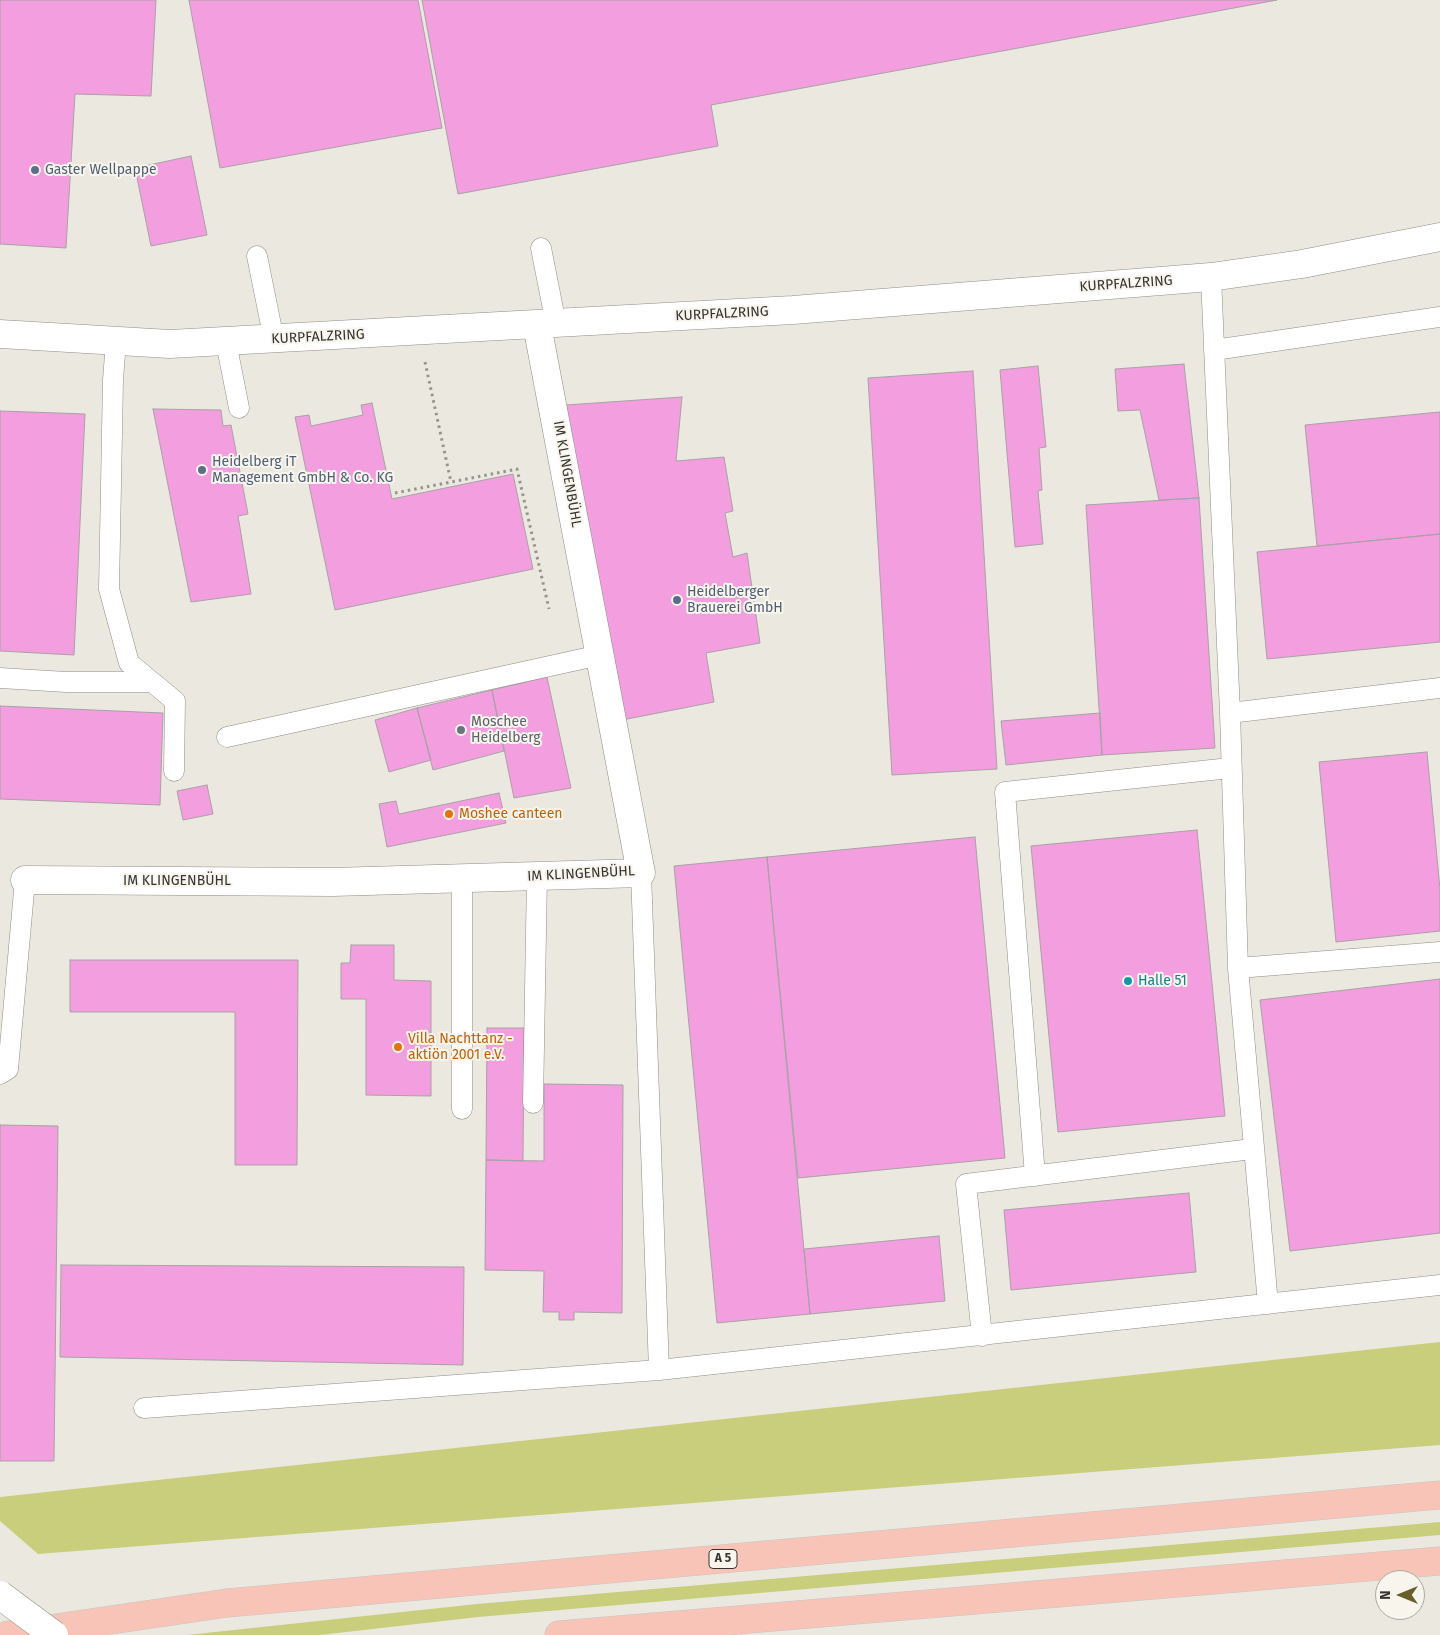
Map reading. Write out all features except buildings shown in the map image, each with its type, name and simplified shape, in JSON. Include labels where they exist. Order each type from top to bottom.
[{"type":"highway","name":"A 5","points":[[8,1635],[227,1603],[1440,1495]]},
{"type":"highway","points":[[559,1635],[1440,1561]]},
{"type":"main road","name":"KURPFALZRING","points":[[0,334],[170,344],[274,340],[793,310],[1211,277],[1302,264],[1440,237]]},
{"type":"main road","name":"IM KLINGENBÜHL","points":[[25,880],[333,882],[641,873],[600,655],[547,324]]},
{"type":"main road","points":[[0,1595],[54,1635]]},
{"type":"lane","points":[[541,248],[547,324]]},
{"type":"lane","points":[[257,256],[274,340]]},
{"type":"lane","points":[[1211,277],[1230,712],[1230,768],[1238,968],[1252,1148],[1268,1304]]},
{"type":"lane","points":[[1214,350],[1440,317]]},
{"type":"lane","points":[[116,341],[113,380],[109,589],[128,663],[149,682],[175,701],[174,771]]},
{"type":"lane","points":[[226,342],[239,408]]},
{"type":"lane","points":[[227,737],[600,655]]},
{"type":"lane","points":[[0,678],[66,682],[149,682]]},
{"type":"lane","points":[[1230,712],[1440,688]]},
{"type":"lane","points":[[1035,1176],[1005,792],[1230,768]]},
{"type":"lane","points":[[641,873],[659,1370]]},
{"type":"lane","points":[[533,1103],[537,876]]},
{"type":"lane","points":[[462,879],[462,1109]]},
{"type":"lane","points":[[0,1074],[8,1069],[25,880]]},
{"type":"lane","points":[[1238,968],[1440,952]]},
{"type":"lane","points":[[982,1336],[966,1184],[1252,1148]]},
{"type":"lane","points":[[144,1408],[659,1370],[1440,1285]]},
{"type":"path","points":[[424,359],[451,482]]},
{"type":"path","points":[[395,493],[517,470],[550,608]]},
{"type":"green space","points":[[1440,1342],[1440,1445],[38,1554],[0,1521],[0,1497]]},
{"type":"green space","points":[[1440,1522],[1440,1535],[478,1617],[320,1635],[187,1635],[477,1604]]},
{"type":"place","name":"Gaster Wellpappe","points":[[35,170]]},
{"type":"place","name":"Heidelberg iT Management GmbH & Co. KG","points":[[202,470]]},
{"type":"place","name":"Heidelberger Brauerei GmbH","points":[[677,600]]},
{"type":"place","name":"Moschee Heidelberg","points":[[461,730]]},
{"type":"place","name":"Moshee canteen","points":[[449,814]]},
{"type":"place","name":"Halle 51","points":[[1128,981]]},
{"type":"place","name":"Villa Nachttanz - aktiön 2001 e.V.","points":[[398,1047]]}]
